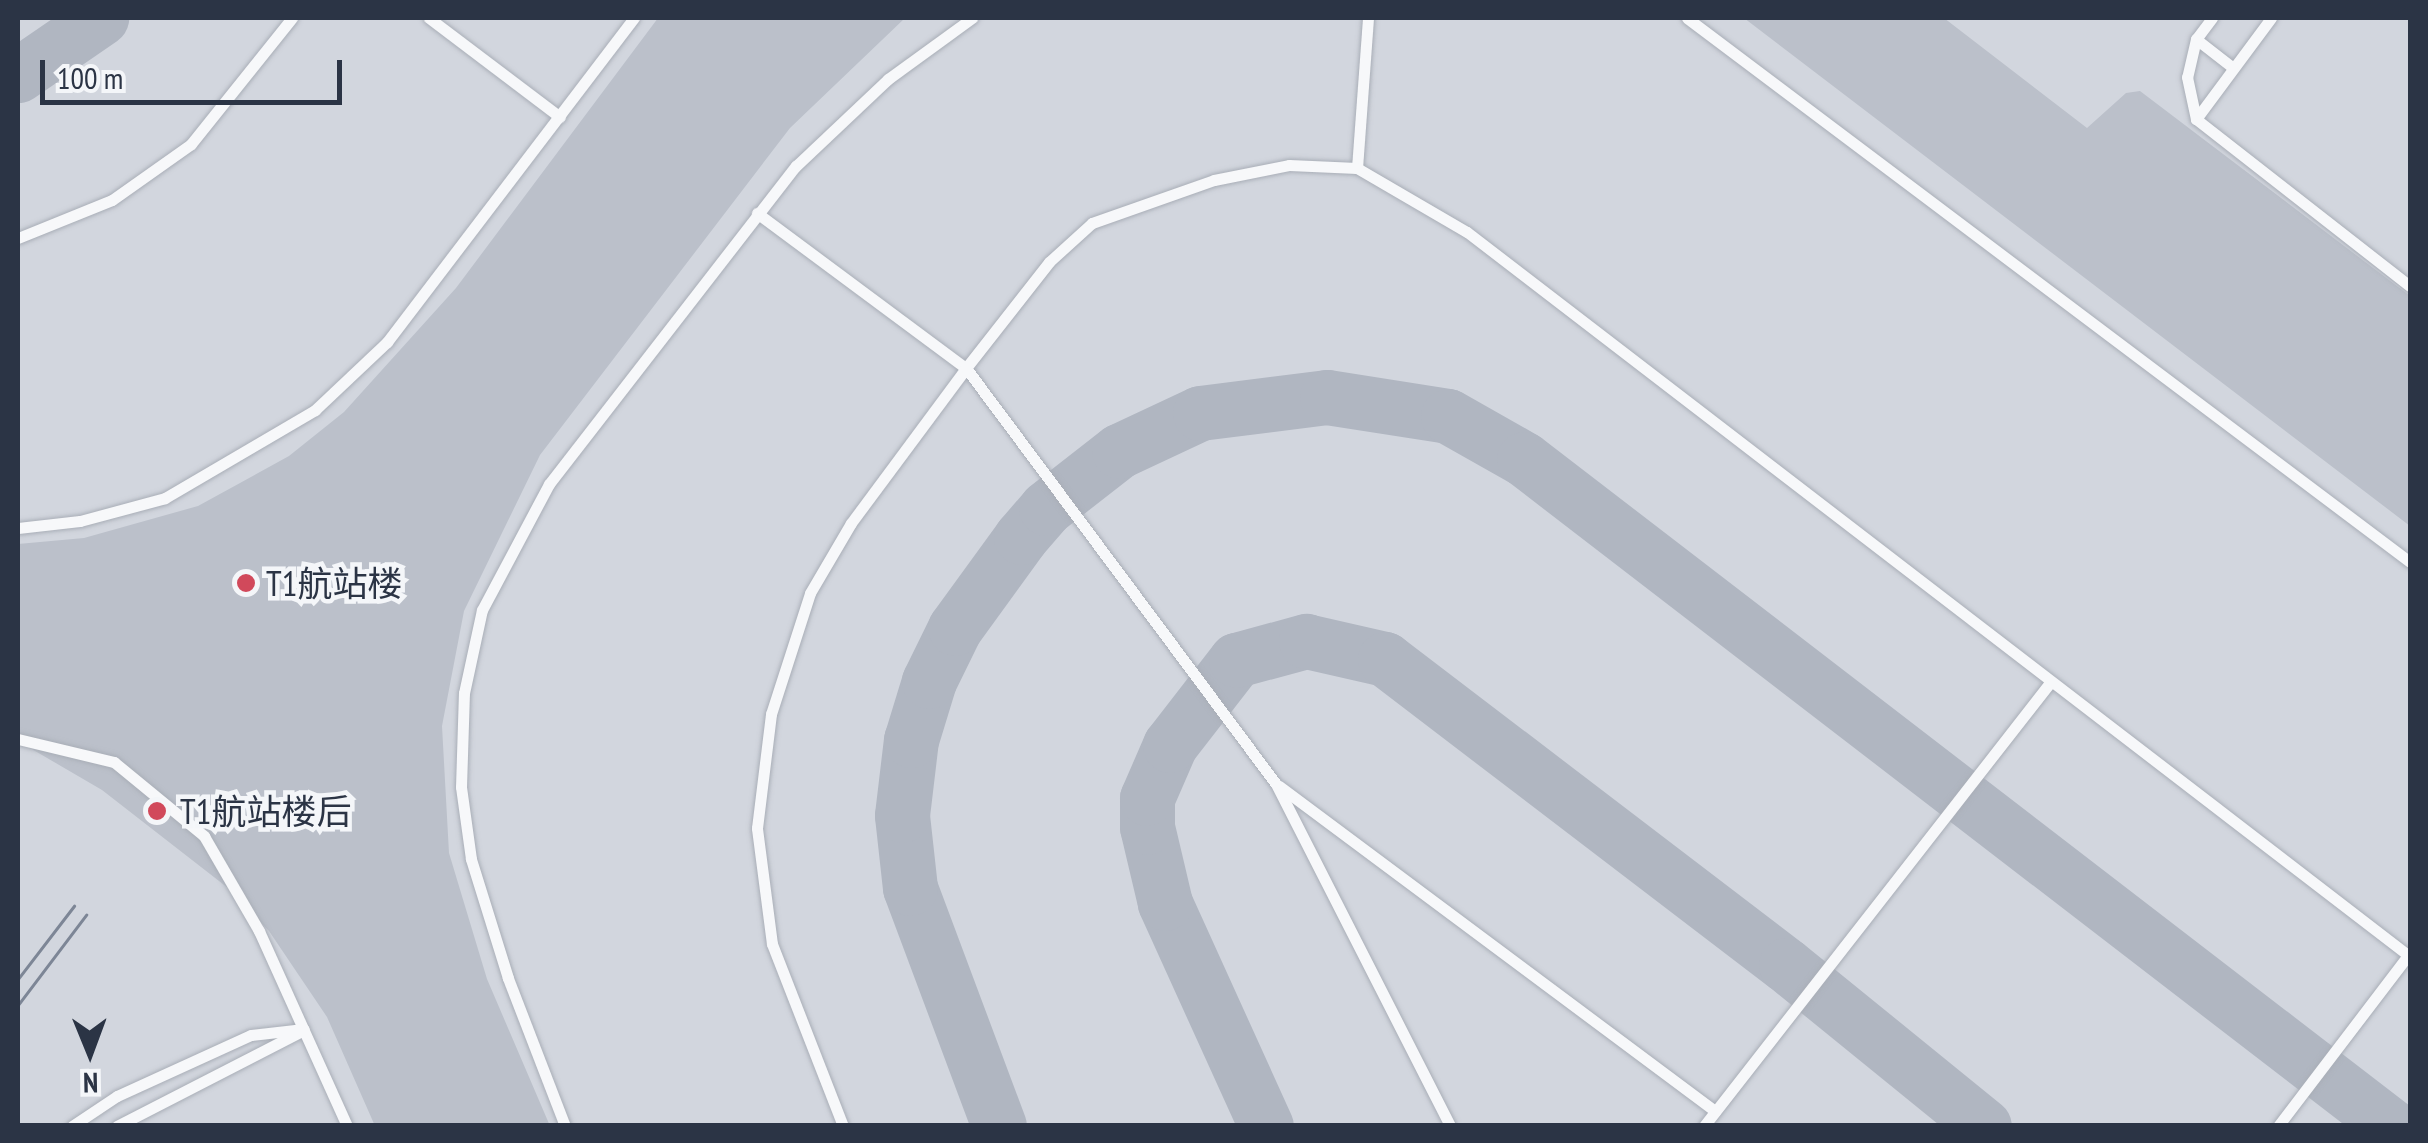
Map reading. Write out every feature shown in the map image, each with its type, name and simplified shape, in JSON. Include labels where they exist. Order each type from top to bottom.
[{"type":"lane","points":[[18,238],[112,200],[191,144],[292,18]]},
{"type":"lane","points":[[429,18],[560,117]]},
{"type":"lane","points":[[18,528],[80,521],[165,498],[315,410],[388,342],[634,18]]},
{"type":"lane","points":[[565,1126],[508,978],[472,859],[461,788],[464,693],[482,610],[523,522],[758,213],[839,123],[972,18]]},
{"type":"lane","points":[[1356,168],[1368,18]]},
{"type":"lane","points":[[1687,18],[2410,562]]},
{"type":"lane","points":[[2212,18],[2196,38],[2186,77],[2196,119],[2410,286]]},
{"type":"lane","points":[[2196,119],[2271,18]]},
{"type":"lane","points":[[2196,38],[2232,68]]},
{"type":"lane","points":[[843,1126],[772,944],[757,828],[771,714],[810,593],[851,523],[966,368],[1049,262],[1092,223],[1232,176],[1289,164],[1356,168],[1468,232],[2048,684],[2410,954],[2278,1126]]},
{"type":"lane","points":[[758,213],[966,368],[1276,784],[1450,1126]]},
{"type":"lane","points":[[1704,1126],[2048,684]]},
{"type":"lane","points":[[18,740],[114,762],[204,836],[259,931],[348,1126]]},
{"type":"lane","points":[[1276,784],[1715,1111]]},
{"type":"lane","points":[[72,1126],[117,1096],[252,1035],[304,1030]]},
{"type":"lane","points":[[117,1126],[304,1030]]},
{"type":"shaded area","points":[[18,18],[2410,18],[2410,1125],[18,1125]]},
{"type":"building","name":"T1航站楼","points":[[658,18],[905,18],[790,128],[540,455],[464,611],[442,726],[449,853],[487,979],[550,1126],[375,1126],[327,1017],[269,931],[228,888],[102,790],[18,741],[18,544],[84,538],[198,506],[289,456],[344,412],[456,288]]},
{"type":"building","points":[[1744,18],[1944,18],[2087,128],[2126,93],[2140,91],[2410,296],[2410,526]]},
{"type":"taxiway","points":[[18,75],[101,18]]},
{"type":"taxiway","points":[[999,1126],[910,888],[902,815],[911,740],[929,681],[955,628],[1021,537],[1046,508],[1119,451],[1200,413],[1327,397],[1448,416],[1524,459],[2391,1126]]},
{"type":"taxiway","points":[[1266,1126],[1165,903],[1147,827],[1147,798],[1170,745],[1236,660],[1306,641],[1385,659],[1786,965],[1984,1126]]},
{"type":"tram line","points":[[18,979],[74,906]]},
{"type":"tram line","points":[[18,1005],[86,915]]},
{"type":"place","name":"T1航站楼","points":[[246,583]]},
{"type":"place","name":"T1航站楼后","points":[[157,811]]}]
